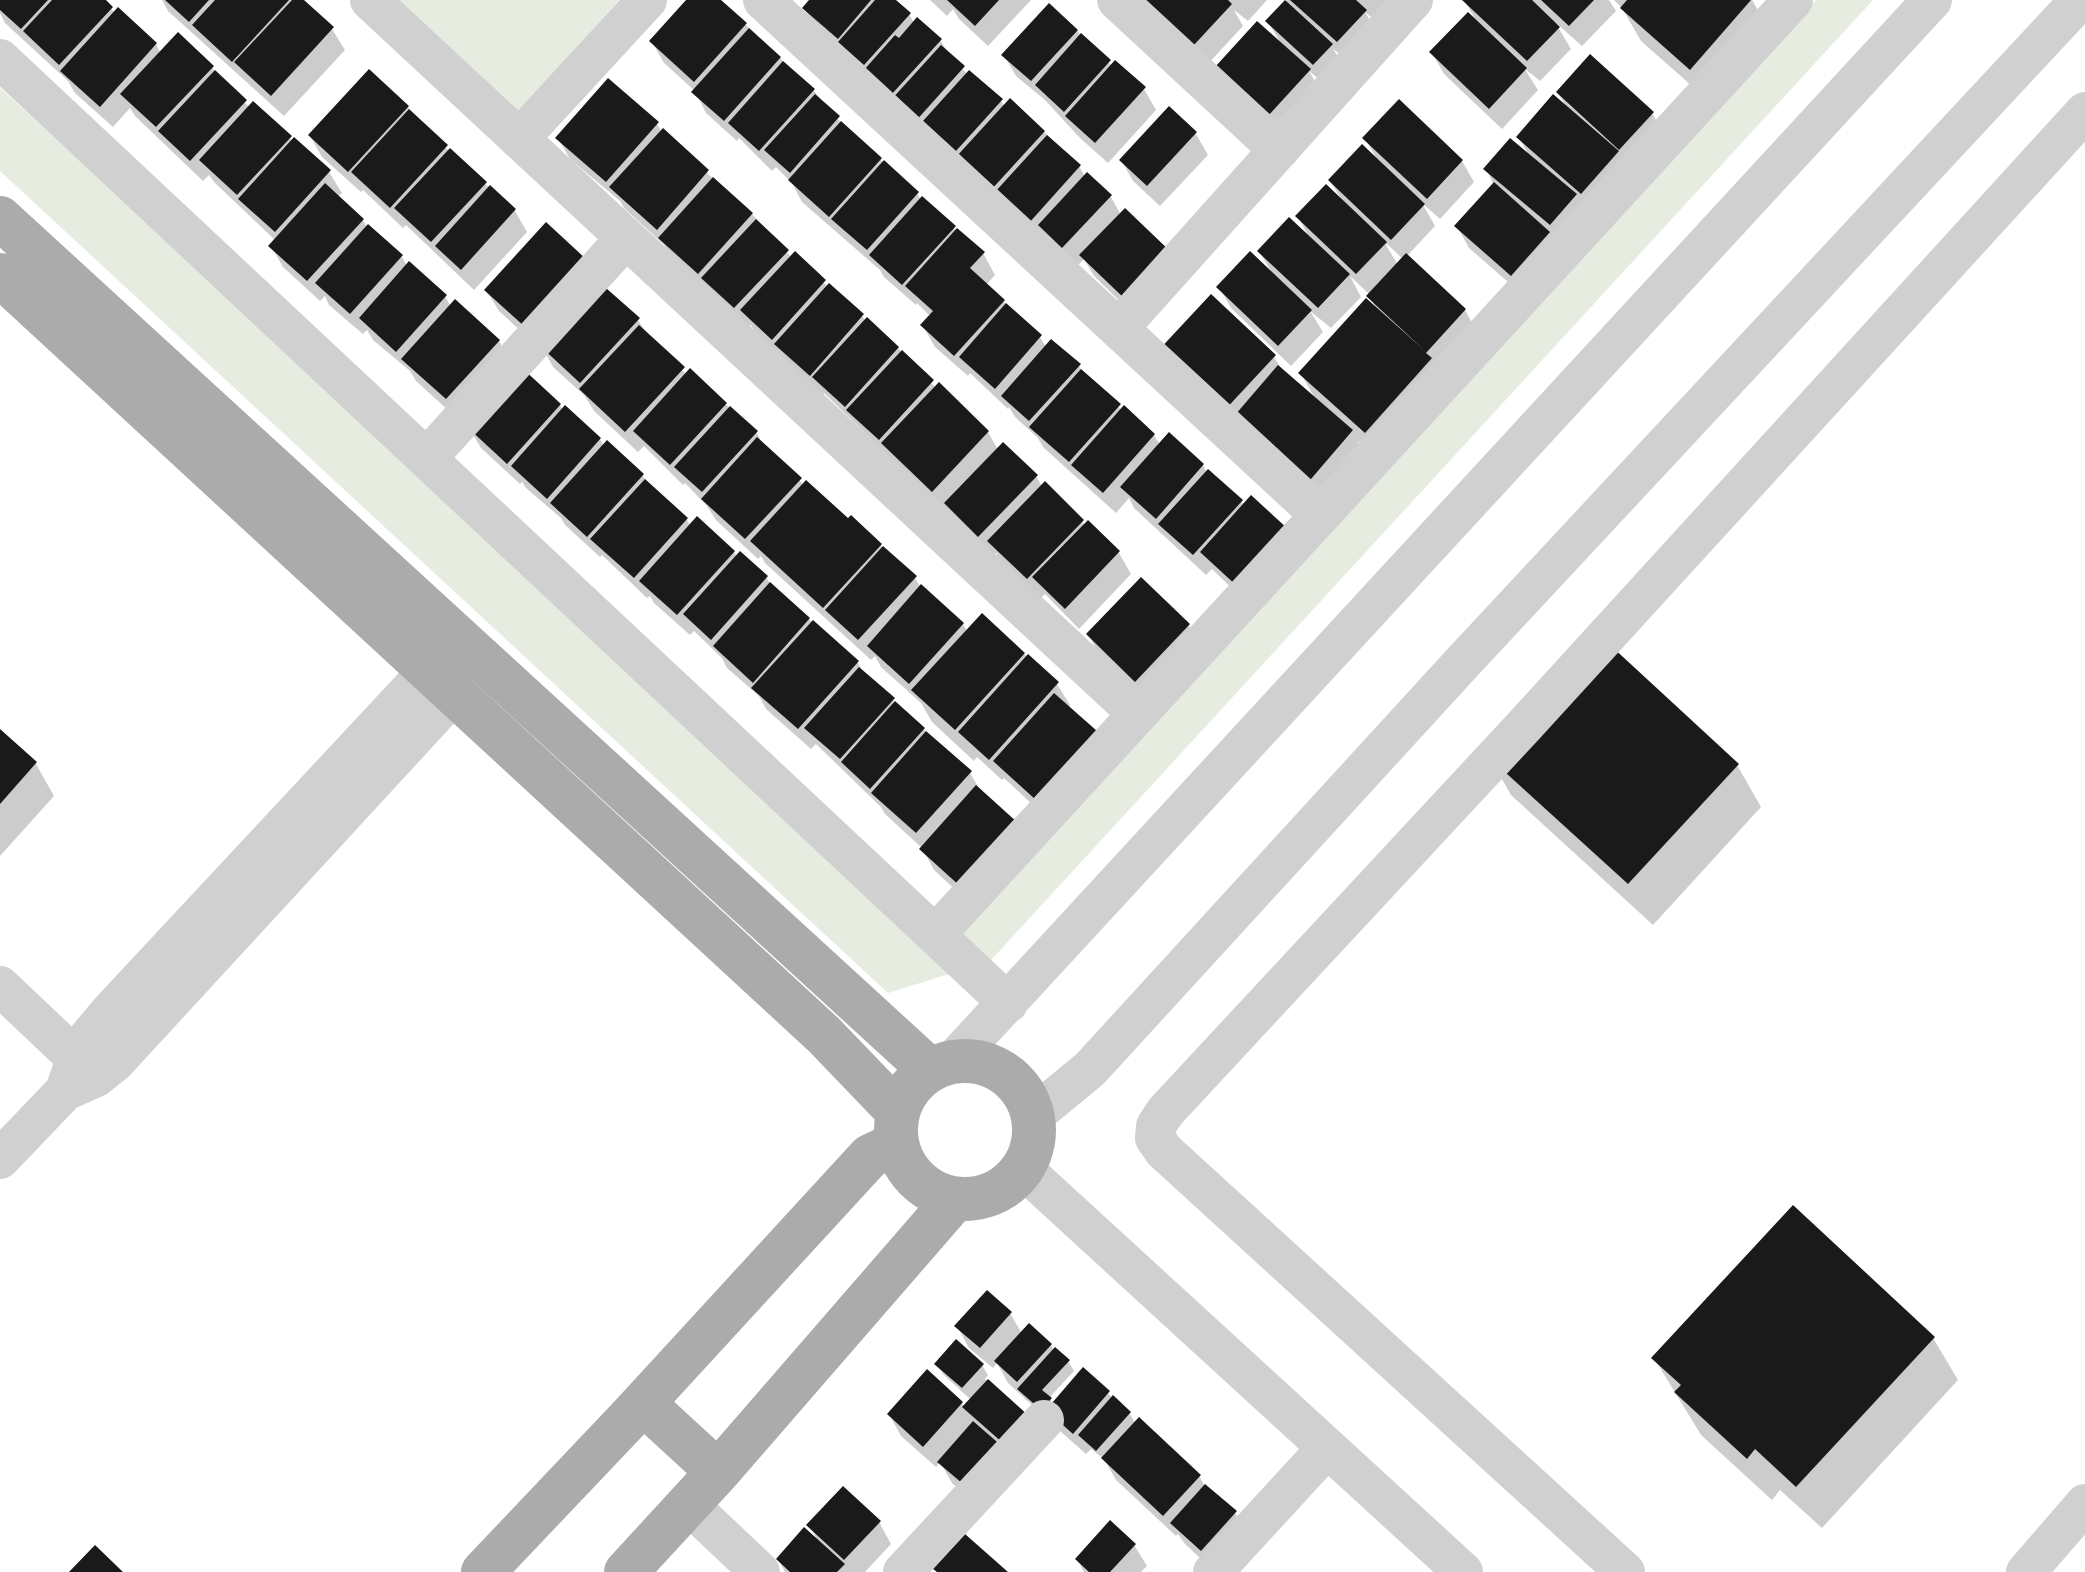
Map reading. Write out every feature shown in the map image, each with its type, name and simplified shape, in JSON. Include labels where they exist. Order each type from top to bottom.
[{"type":"main road","points":[[0,218],[941,1066]]},
{"type":"main road","points":[[0,275],[824,1035],[897,1128],[907,1170],[926,1188],[955,1199],[979,1199],[1004,1187],[1023,1169],[1033,1143],[1033,1116],[1024,1093],[1004,1072],[976,1061],[941,1066],[907,1092],[897,1128],[483,1572]]},
{"type":"main road","points":[[626,1572],[689,1505],[955,1199]]},
{"type":"main road","points":[[643,1403],[718,1472]]},
{"type":"street","points":[[370,0],[1138,714]]},
{"type":"street","points":[[519,139],[647,0]]},
{"type":"street","points":[[763,0],[1320,515]]},
{"type":"street","points":[[1117,0],[1279,150]]},
{"type":"street","points":[[1119,328],[1413,0]]},
{"type":"street","points":[[936,934],[1793,0]]},
{"type":"street","points":[[941,1066],[1008,1003],[1932,0]]},
{"type":"street","points":[[1033,1116],[1090,1069],[2080,0]]},
{"type":"street","points":[[0,59],[1008,1003]]},
{"type":"street","points":[[1625,1572],[1164,1151],[1155,1138],[1156,1126],[1165,1112],[1525,725],[2085,112]]},
{"type":"street","points":[[427,458],[626,238]]},
{"type":"street","points":[[0,1159],[79,1076],[115,1062],[441,682]]},
{"type":"street","points":[[0,986],[79,1076]]},
{"type":"street","points":[[1023,1169],[1463,1572]]},
{"type":"street","points":[[903,1572],[1044,1420]]},
{"type":"street","points":[[1213,1572],[1327,1448]]},
{"type":"street","points":[[2026,1572],[2085,1504]]},
{"type":"street","points":[[689,1505],[760,1572]]},
{"type":"shaded area","points":[[389,0],[619,0],[517,114]]},
{"type":"shaded area","points":[[1816,0],[1873,0],[981,971],[949,974],[888,993],[0,171],[0,88],[945,946]]},
{"type":"building","points":[[0,0],[48,0],[21,29],[0,10]]},
{"type":"building","points":[[52,0],[106,0],[113,7],[59,65],[23,31]]},
{"type":"building","points":[[165,0],[209,0],[189,22]]},
{"type":"building","points":[[215,0],[289,0],[232,62],[192,25]]},
{"type":"building","points":[[292,0],[304,0],[334,27],[271,96],[234,62]]},
{"type":"building","points":[[686,0],[721,0],[747,23],[694,82],[649,41]]},
{"type":"building","points":[[809,0],[871,0],[838,39],[802,8]]},
{"type":"building","points":[[875,0],[896,0],[911,13],[864,65],[838,42]]},
{"type":"building","points":[[947,0],[999,0],[975,26]]},
{"type":"building","points":[[1142,0],[1228,0],[1232,4],[1193,46]]},
{"type":"building","points":[[1285,0],[1333,44],[1313,65],[1265,21]]},
{"type":"building","points":[[1290,0],[1356,0],[1367,10],[1337,42]]},
{"type":"building","points":[[1462,0],[1532,0],[1560,27],[1527,61]]},
{"type":"building","points":[[1541,0],[1594,0],[1569,26]]},
{"type":"building","points":[[1627,0],[1751,0],[1690,70],[1620,8]]},
{"type":"building","points":[[1049,3],[1078,30],[1031,81],[1001,55]]},
{"type":"building","points":[[118,7],[157,43],[100,107],[60,71]]},
{"type":"building","points":[[1468,12],[1527,68],[1489,109],[1429,52]]},
{"type":"building","points":[[917,17],[942,39],[891,95],[864,70],[895,35],[899,38]]},
{"type":"building","points":[[1257,21],[1311,69],[1268,116],[1215,67]]},
{"type":"building","points":[[749,28],[781,57],[724,121],[691,92]]},
{"type":"building","points":[[178,32],[214,66],[156,127],[120,94]]},
{"type":"building","points":[[1081,33],[1111,60],[1064,112],[1035,85]]},
{"type":"building","points":[[941,45],[965,66],[914,123],[890,101]]},
{"type":"building","points":[[1590,54],[1654,112],[1619,150],[1556,92]]},
{"type":"building","points":[[1115,60],[1146,87],[1095,143],[1065,116]]},
{"type":"building","points":[[783,61],[815,89],[759,151],[728,123]]},
{"type":"building","points":[[369,69],[409,106],[348,172],[308,135]]},
{"type":"building","points":[[215,70],[247,100],[190,161],[158,131]]},
{"type":"building","points":[[969,70],[1003,99],[956,151],[923,121]]},
{"type":"building","points":[[608,78],[659,122],[606,182],[555,138]]},
{"type":"building","points":[[815,94],[840,116],[790,173],[764,150]]},
{"type":"building","points":[[1553,94],[1619,151],[1581,194],[1516,137]]},
{"type":"building","points":[[1010,98],[1045,131],[991,190],[956,157]]},
{"type":"building","points":[[1399,99],[1463,160],[1427,199],[1362,138]]},
{"type":"building","points":[[253,101],[292,136],[237,195],[199,160]]},
{"type":"building","points":[[1169,106],[1197,132],[1147,186],[1119,160]]},
{"type":"building","points":[[409,109],[448,145],[390,208],[351,172]]},
{"type":"building","points":[[841,121],[882,158],[829,217],[788,180]]},
{"type":"building","points":[[663,128],[709,170],[657,230],[609,187]]},
{"type":"building","points":[[1047,135],[1081,165],[1029,223],[995,192]]},
{"type":"building","points":[[294,137],[331,170],[275,232],[238,199]]},
{"type":"building","points":[[1510,138],[1577,194],[1550,225],[1483,169]]},
{"type":"building","points":[[1362,144],[1425,204],[1391,240],[1328,180]]},
{"type":"building","points":[[450,148],[487,182],[431,242],[394,208]]},
{"type":"building","points":[[884,160],[919,192],[867,250],[831,219]]},
{"type":"building","points":[[1087,172],[1112,195],[1062,248],[1038,225]]},
{"type":"building","points":[[713,177],[753,213],[698,274],[658,238]]},
{"type":"building","points":[[1494,182],[1550,232],[1511,276],[1454,226]]},
{"type":"building","points":[[325,183],[364,219],[307,281],[268,246]]},
{"type":"building","points":[[1326,184],[1387,242],[1356,274],[1295,216]]},
{"type":"building","points":[[490,185],[516,209],[461,270],[435,246]]},
{"type":"building","points":[[922,196],[956,226],[902,285],[869,255]]},
{"type":"building","points":[[1125,208],[1171,252],[1125,299],[1079,255]]},
{"type":"building","points":[[1289,217],[1350,274],[1318,308],[1257,251]]},
{"type":"building","points":[[756,219],[789,250],[734,308],[701,278]]},
{"type":"building","points":[[546,222],[586,259],[524,326],[484,290]]},
{"type":"building","points":[[368,224],[403,255],[350,314],[315,283]]},
{"type":"building","points":[[957,228],[985,252],[970,268],[1005,300],[954,356],[920,325],[933,311],[905,286]]},
{"type":"building","points":[[795,251],[826,280],[772,340],[740,310]]},
{"type":"building","points":[[1250,251],[1312,310],[1278,346],[1216,287]]},
{"type":"building","points":[[1406,253],[1466,309],[1426,353],[1432,358],[1365,433],[1298,373],[1366,298],[1424,350],[1366,296]]},
{"type":"building","points":[[409,261],[447,295],[396,352],[359,318]]},
{"type":"building","points":[[598,281],[640,318],[580,383],[539,345]]},
{"type":"building","points":[[829,283],[864,314],[810,376],[774,344]]},
{"type":"building","points":[[1211,294],[1276,355],[1221,414],[1156,353]]},
{"type":"building","points":[[455,299],[500,340],[446,399],[401,359]]},
{"type":"building","points":[[1006,303],[1042,335],[995,389],[959,357]]},
{"type":"building","points":[[867,317],[899,347],[845,407],[812,377]]},
{"type":"building","points":[[639,325],[685,367],[625,432],[579,389]]},
{"type":"building","points":[[1051,339],[1081,364],[1029,421],[1001,396]]},
{"type":"building","points":[[902,350],[934,380],[879,440],[846,410]]},
{"type":"building","points":[[1278,365],[1353,430],[1305,486],[1229,422]]},
{"type":"building","points":[[520,366],[561,404],[507,464],[466,426]]},
{"type":"building","points":[[690,368],[727,403],[670,465],[633,431]]},
{"type":"building","points":[[1081,369],[1121,404],[1069,462],[1029,427]]},
{"type":"building","points":[[939,382],[989,431],[932,492],[881,443]]},
{"type":"building","points":[[565,405],[601,438],[547,499],[511,466]]},
{"type":"building","points":[[1124,405],[1155,434],[1103,493],[1071,465]]},
{"type":"building","points":[[730,406],[758,431],[702,492],[674,467]]},
{"type":"building","points":[[1169,432],[1204,464],[1156,519],[1120,487]]},
{"type":"building","points":[[757,437],[802,478],[745,539],[701,499]]},
{"type":"building","points":[[607,440],[644,474],[587,537],[550,503]]},
{"type":"building","points":[[1003,442],[1038,475],[978,537],[944,503]]},
{"type":"building","points":[[1208,469],[1243,500],[1193,555],[1158,524]]},
{"type":"building","points":[[645,479],[688,518],[634,578],[590,539]]},
{"type":"building","points":[[806,480],[882,544],[823,608],[750,541]]},
{"type":"building","points":[[1045,481],[1084,520],[1027,579],[987,541]]},
{"type":"building","points":[[1251,495],[1289,530],[1238,587],[1200,552]]},
{"type":"building","points":[[697,516],[735,551],[677,615],[639,581]]},
{"type":"building","points":[[1088,520],[1120,551],[1065,609],[1032,577]]},
{"type":"building","points":[[883,546],[917,576],[858,640],[825,610]]},
{"type":"building","points":[[740,551],[768,576],[711,640],[683,614]]},
{"type":"building","points":[[1141,577],[1190,624],[1135,682],[1086,634]]},
{"type":"building","points":[[770,582],[810,618],[753,683],[713,646]]},
{"type":"building","points":[[921,584],[964,623],[909,684],[867,646]]},
{"type":"building","points":[[982,613],[1025,653],[955,730],[911,690]]},
{"type":"building","points":[[813,620],[859,661],[798,729],[751,688]]},
{"type":"building","points":[[1596,632],[1739,764],[1628,884],[1484,753]]},
{"type":"building","points":[[1028,654],[1059,682],[989,760],[958,732]]},
{"type":"building","points":[[859,667],[895,698],[840,759],[804,728]]},
{"type":"building","points":[[1054,693],[1097,731],[1036,800],[993,761]]},
{"type":"building","points":[[895,701],[925,728],[870,789],[841,762]]},
{"type":"building","points":[[0,729],[37,762],[0,804]]},
{"type":"building","points":[[926,731],[972,771],[916,833],[871,793]]},
{"type":"building","points":[[976,785],[1018,823],[961,887],[919,849]]},
{"type":"building","points":[[1793,1205],[1935,1337],[1796,1487],[1755,1449],[1747,1459],[1674,1392],[1681,1385],[1651,1358]]},
{"type":"building","points":[[987,1290],[1012,1312],[980,1348],[954,1326]]},
{"type":"building","points":[[1029,1323],[1052,1344],[1017,1382],[994,1361]]},
{"type":"building","points":[[956,1339],[984,1364],[962,1388],[934,1364]]},
{"type":"building","points":[[1055,1347],[1070,1360],[1042,1390],[1052,1398],[1041,1410],[1017,1389]]},
{"type":"building","points":[[1083,1367],[1110,1391],[1073,1434],[1046,1410]]},
{"type":"building","points":[[927,1369],[963,1402],[923,1447],[887,1414]]},
{"type":"building","points":[[988,1379],[1029,1416],[1004,1444],[962,1407]]},
{"type":"building","points":[[1113,1395],[1131,1412],[1096,1451],[1078,1435]]},
{"type":"building","points":[[1139,1417],[1201,1475],[1163,1516],[1101,1458]]},
{"type":"building","points":[[973,1421],[1004,1448],[969,1489],[937,1462]]},
{"type":"building","points":[[1205,1484],[1237,1511],[1201,1551],[1170,1523]]},
{"type":"building","points":[[843,1486],[881,1521],[844,1560],[806,1525]]},
{"type":"building","points":[[1110,1520],[1136,1544],[1110,1572],[1089,1572],[1075,1559]]},
{"type":"building","points":[[804,1527],[845,1564],[837,1572],[790,1572],[776,1559]]},
{"type":"building","points":[[965,1534],[1008,1572],[937,1572],[933,1569]]},
{"type":"building","points":[[95,1545],[123,1572],[69,1572]]}]
